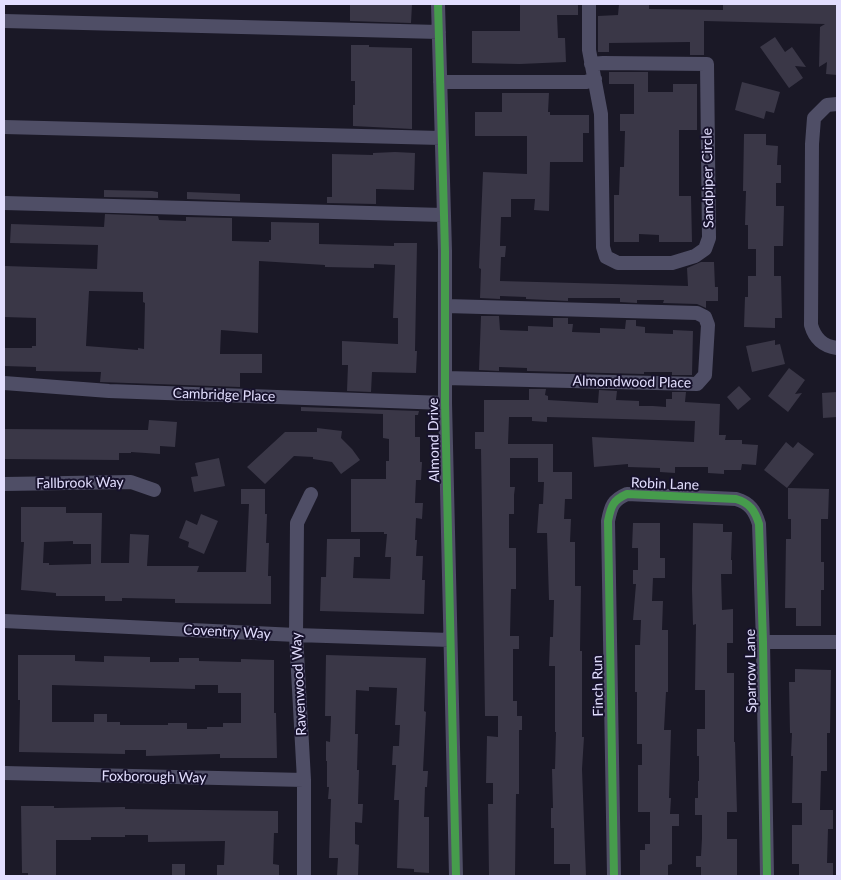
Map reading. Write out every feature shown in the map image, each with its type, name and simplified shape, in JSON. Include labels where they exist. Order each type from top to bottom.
[{"type":"street","name":"Almond Drive","points":[[438,4],[446,306],[445,403],[456,876]]},
{"type":"street","points":[[440,82],[586,82],[595,79],[589,50],[589,4]]},
{"type":"street","points":[[4,21],[439,32]]},
{"type":"street","name":"Sandpiper Circle","points":[[591,64],[707,64],[709,238],[705,249],[695,256],[672,263],[618,263],[606,257],[603,246],[601,114],[595,79]]},
{"type":"street","points":[[837,104],[827,105],[814,118],[812,144],[812,325],[813,332],[822,343],[837,348]]},
{"type":"street","points":[[4,127],[441,138]]},
{"type":"street","points":[[4,203],[443,215]]},
{"type":"street","name":"Almondwood Place","points":[[445,378],[697,384],[705,375],[708,325],[705,317],[697,313],[446,306]]},
{"type":"street","name":"Cambridge Place","points":[[4,384],[109,391],[445,403]]},
{"type":"street","name":"Fallbrook Way","points":[[4,484],[130,482],[154,490]]},
{"type":"street","name":"Ravenwood Way","points":[[304,876],[304,780],[296,635],[297,523],[311,494]]},
{"type":"street","name":"Robin Lane","points":[[617,498],[628,494],[713,498]]},
{"type":"street","name":"Finch Run","points":[[614,876],[608,521],[611,506],[617,498]]},
{"type":"street","name":"Sparrow Lane","points":[[713,498],[736,499],[746,502],[756,513],[759,524],[767,876]]},
{"type":"street","name":"Coventry Way","points":[[4,621],[296,635],[450,640]]},
{"type":"street","points":[[763,642],[837,642]]},
{"type":"street","name":"Foxborough Way","points":[[4,773],[304,780]]},
{"type":"building","points":[[350,4],[412,4],[411,23],[350,21]]},
{"type":"building","points":[[520,4],[578,4],[578,15],[557,15],[558,38],[565,38],[566,62],[520,64],[472,63],[472,31],[520,31]]},
{"type":"building","points":[[619,4],[649,4],[649,9],[723,10],[723,4],[837,4],[837,75],[826,74],[827,62],[819,67],[820,27],[825,24],[704,21],[704,55],[690,55],[690,42],[609,43],[609,52],[598,52],[598,16],[618,15]]},
{"type":"building","points":[[775,37],[785,52],[792,47],[806,67],[795,66],[803,78],[789,88],[760,47]]},
{"type":"building","points":[[351,45],[412,48],[412,129],[353,126],[355,81],[351,81]]},
{"type":"building","points":[[609,72],[648,72],[648,92],[673,92],[673,84],[697,84],[697,130],[679,130],[679,196],[691,196],[692,242],[659,242],[659,235],[639,234],[639,242],[614,242],[614,195],[619,195],[620,167],[624,167],[625,131],[620,131],[620,114],[634,114],[634,84],[609,84]]},
{"type":"building","points":[[742,82],[780,92],[774,113],[766,111],[764,119],[735,110]]},
{"type":"building","points":[[502,93],[549,93],[548,112],[550,112],[550,115],[589,115],[589,133],[583,133],[583,162],[550,162],[549,211],[534,210],[535,199],[511,199],[511,217],[501,217],[500,246],[506,246],[505,257],[501,257],[500,281],[688,286],[687,268],[701,262],[714,262],[715,287],[718,287],[718,301],[706,301],[706,308],[697,304],[663,303],[664,300],[637,300],[637,303],[620,302],[620,298],[568,298],[568,301],[500,296],[500,299],[480,298],[481,269],[479,268],[483,172],[527,174],[527,136],[475,136],[475,112],[502,112]]},
{"type":"building","points":[[744,134],[766,134],[766,145],[778,146],[777,165],[781,165],[781,183],[776,183],[776,206],[784,206],[783,246],[774,246],[774,276],[781,276],[782,318],[775,318],[775,328],[744,327],[745,297],[748,297],[748,276],[756,276],[756,249],[748,249],[748,225],[745,225],[746,191],[743,191]]},
{"type":"building","points":[[373,153],[415,153],[414,190],[376,189],[376,204],[327,203],[327,197],[332,197],[332,154],[373,155]]},
{"type":"building","points":[[104,190],[152,191],[158,192],[158,198],[104,197]]},
{"type":"building","points":[[187,192],[240,194],[240,201],[187,199]]},
{"type":"building","points":[[105,214],[158,216],[159,220],[186,221],[186,217],[232,218],[232,241],[269,242],[271,240],[271,222],[319,223],[319,244],[394,246],[394,243],[417,243],[416,373],[372,372],[371,392],[347,391],[348,365],[342,365],[342,341],[398,344],[398,318],[393,318],[395,265],[374,264],[374,268],[325,267],[325,265],[259,261],[258,333],[221,330],[220,354],[262,354],[262,373],[240,373],[240,387],[100,382],[101,372],[36,371],[36,367],[4,366],[4,348],[32,348],[32,346],[36,346],[36,318],[4,317],[5,266],[97,269],[98,245],[10,243],[11,224],[104,227]],"holes":[[[89,291],[143,292],[143,302],[145,303],[144,349],[86,346]]]},
{"type":"building","points":[[481,316],[499,316],[500,330],[528,331],[528,326],[553,327],[553,318],[568,318],[568,324],[573,324],[572,332],[600,333],[600,328],[625,329],[626,320],[636,320],[636,326],[645,327],[645,333],[673,334],[673,330],[693,331],[692,375],[672,375],[672,372],[644,372],[644,374],[527,371],[527,368],[499,367],[499,371],[479,370]]},
{"type":"building","points":[[775,340],[775,345],[780,344],[785,364],[752,372],[746,346]]},
{"type":"building","points":[[789,368],[805,380],[795,394],[802,393],[788,412],[768,396]]},
{"type":"building","points":[[739,386],[751,399],[738,410],[727,397]]},
{"type":"building","points":[[529,389],[546,389],[545,395],[548,396],[548,400],[598,403],[599,390],[617,391],[616,400],[639,401],[639,406],[666,407],[666,399],[672,399],[672,392],[686,392],[685,402],[720,404],[719,435],[726,435],[725,440],[742,440],[742,444],[758,445],[756,465],[742,464],[741,470],[724,470],[724,474],[708,473],[708,467],[675,467],[675,473],[660,472],[660,468],[628,467],[628,464],[594,467],[592,437],[694,442],[695,421],[547,417],[547,422],[532,421],[532,417],[509,417],[508,444],[553,444],[553,472],[572,472],[572,499],[565,499],[564,519],[571,519],[570,542],[575,542],[575,586],[581,586],[580,651],[582,651],[582,737],[584,737],[582,769],[586,876],[570,876],[570,864],[554,864],[554,828],[551,828],[551,808],[553,808],[552,769],[555,769],[555,666],[549,666],[550,637],[553,637],[554,600],[549,600],[547,533],[537,533],[539,504],[543,504],[544,482],[538,482],[538,458],[510,458],[510,487],[515,487],[514,514],[509,514],[509,548],[516,548],[516,589],[511,589],[510,636],[519,636],[519,649],[513,649],[513,701],[517,701],[517,716],[522,716],[522,730],[519,730],[519,794],[516,794],[515,876],[489,876],[488,804],[493,804],[493,783],[486,783],[487,736],[498,737],[498,716],[485,716],[481,449],[475,449],[475,432],[484,432],[484,400],[529,400]]},
{"type":"building","points":[[837,392],[837,417],[823,418],[822,393]]},
{"type":"building","points":[[301,407],[419,411],[418,415],[415,415],[415,437],[420,437],[420,462],[422,462],[421,480],[416,480],[415,503],[423,503],[422,519],[416,518],[415,540],[417,540],[416,556],[423,556],[422,580],[425,580],[424,614],[320,611],[321,577],[326,577],[327,539],[360,539],[360,557],[354,557],[353,578],[390,579],[391,557],[385,557],[387,534],[384,534],[384,532],[351,532],[351,479],[386,479],[386,461],[389,461],[389,439],[383,438],[383,414],[301,411]]},
{"type":"building","points":[[149,420],[177,422],[175,447],[160,446],[160,454],[119,453],[119,460],[4,459],[4,429],[148,430]]},
{"type":"building","points":[[317,428],[342,431],[341,438],[360,460],[341,474],[332,462],[313,459],[313,457],[294,456],[265,484],[247,467],[285,432],[317,432]]},
{"type":"building","points":[[786,442],[793,448],[798,442],[814,454],[787,488],[764,470]]},
{"type":"building","points":[[219,458],[225,486],[194,492],[191,477],[198,476],[195,463]]},
{"type":"building","points":[[788,488],[829,489],[828,519],[821,519],[821,562],[824,562],[824,590],[821,590],[821,626],[796,626],[796,608],[785,608],[786,539],[791,539],[791,519],[788,519]]},
{"type":"building","points":[[241,489],[265,489],[265,514],[267,514],[266,543],[269,543],[268,576],[271,576],[271,604],[175,603],[175,599],[122,598],[122,601],[105,601],[105,596],[56,596],[56,593],[21,590],[24,542],[21,542],[21,507],[66,507],[66,513],[102,513],[101,563],[129,563],[130,534],[149,535],[147,566],[199,566],[197,572],[246,572],[249,504],[241,504]],"holes":[[[73,541],[73,544],[91,544],[91,564],[49,565],[49,563],[43,563],[44,542]]]},
{"type":"building","points":[[201,514],[218,521],[204,554],[188,547],[189,542],[179,538],[186,520],[197,525]]},
{"type":"building","points":[[633,523],[660,523],[660,558],[665,558],[665,578],[653,578],[652,601],[663,601],[662,630],[668,630],[668,692],[666,692],[664,730],[671,730],[670,814],[679,814],[679,826],[672,826],[672,864],[668,865],[668,876],[640,876],[640,850],[645,850],[645,844],[650,844],[650,812],[638,812],[638,765],[642,765],[642,744],[637,744],[635,645],[640,645],[641,620],[633,620],[636,584],[633,584],[633,570],[638,570],[638,548],[632,548]]},
{"type":"building","points":[[693,523],[723,524],[723,532],[732,532],[732,574],[721,574],[722,610],[733,609],[733,643],[727,643],[727,673],[734,673],[737,812],[727,812],[727,839],[737,839],[737,876],[701,876],[701,867],[696,867],[696,856],[701,856],[702,838],[702,815],[695,815],[695,798],[698,798],[699,781],[697,729],[705,729],[705,690],[695,690],[696,624],[693,625],[692,589]]},
{"type":"building","points":[[18,655],[75,655],[75,661],[104,662],[104,656],[150,657],[150,662],[179,662],[179,658],[199,658],[199,661],[241,662],[241,659],[274,660],[274,713],[276,713],[277,758],[220,758],[220,754],[146,756],[146,750],[125,750],[125,754],[19,752],[20,700],[18,700]],"holes":[[[52,685],[195,689],[195,685],[218,685],[218,693],[241,693],[241,723],[223,723],[223,727],[207,727],[207,729],[187,729],[187,723],[120,725],[120,722],[107,722],[107,714],[94,714],[94,722],[52,722]]]},
{"type":"building","points":[[326,655],[426,658],[423,771],[428,771],[427,787],[425,787],[424,817],[429,817],[429,873],[414,872],[414,869],[397,868],[399,800],[394,800],[396,765],[392,765],[393,746],[399,746],[400,725],[395,725],[397,688],[369,687],[369,691],[356,690],[355,734],[358,734],[358,804],[363,804],[362,823],[355,822],[355,844],[359,845],[358,876],[337,876],[338,858],[329,858],[331,799],[328,799],[326,741],[330,742],[331,716],[325,716]]},
{"type":"building","points":[[795,669],[831,670],[830,733],[827,733],[827,771],[821,771],[820,810],[833,810],[833,829],[828,829],[827,863],[833,863],[833,876],[799,876],[799,864],[792,864],[792,825],[802,825],[802,803],[792,803],[793,756],[791,756],[792,733],[790,733],[789,682],[795,682]]},
{"type":"building","points":[[21,806],[278,811],[278,833],[274,833],[273,864],[279,865],[279,876],[217,876],[217,865],[224,865],[225,841],[148,842],[148,835],[125,835],[125,837],[91,837],[91,840],[56,840],[56,876],[28,876],[28,873],[22,873]]},
{"type":"building","points":[[172,864],[185,864],[185,876],[172,876]]},
{"type":"cycle path","points":[[438,4],[445,251],[445,403],[456,876]]},
{"type":"cycle path","points":[[614,876],[608,521],[613,504],[627,494],[736,499],[748,505],[754,511],[759,524],[767,876]]}]
